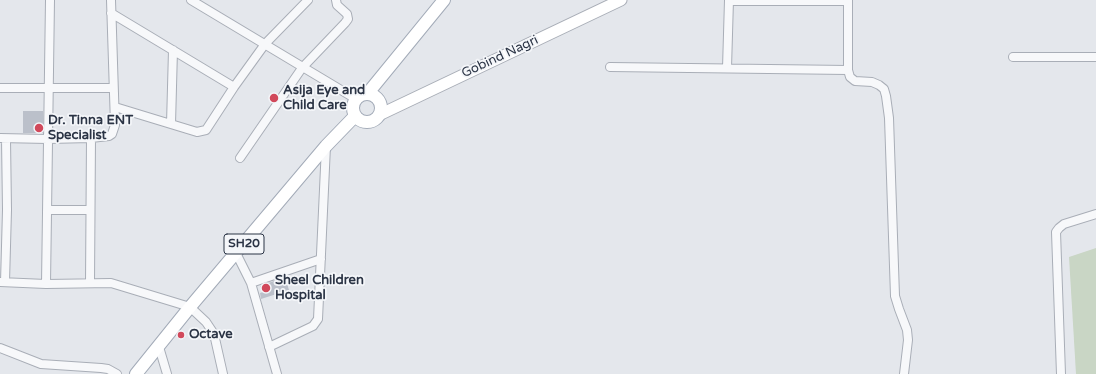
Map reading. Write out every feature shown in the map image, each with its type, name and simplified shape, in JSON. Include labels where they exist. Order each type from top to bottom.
[{"type":"main road","points":[[368,93],[444,0]]},
{"type":"main road","points":[[363,94],[372,94],[380,101],[381,105],[379,115],[372,121],[367,122],[362,121],[355,116],[353,108],[356,98],[363,94]]},
{"type":"main road","name":"SH20","points":[[136,374],[190,307],[326,146],[355,116]]},
{"type":"street","points":[[46,284],[50,0]]},
{"type":"street","points":[[111,0],[113,88],[115,107],[115,125],[112,134],[109,136],[91,138],[3,138],[3,282],[46,284],[111,283],[190,307],[206,322],[214,334],[223,374]]},
{"type":"street","points":[[191,0],[302,68],[356,98]]},
{"type":"street","points":[[115,107],[197,132],[206,130],[234,87],[265,44],[308,0]]},
{"type":"street","points":[[240,158],[302,68],[345,23],[348,18],[347,14],[337,5],[336,0]]},
{"type":"street","name":"Gobind Nagri","points":[[379,115],[621,0]]},
{"type":"street","points":[[727,68],[729,0],[848,1],[848,70],[850,77],[855,81],[872,82],[879,85],[884,89],[886,96],[889,118],[895,296],[898,309],[907,330],[908,340],[904,374]]},
{"type":"street","points":[[111,13],[234,87]]},
{"type":"street","points":[[171,124],[173,50]]},
{"type":"street","points":[[1013,58],[1096,57]]},
{"type":"street","points":[[610,67],[848,70]]},
{"type":"street","points":[[0,88],[113,88]]},
{"type":"street","points":[[90,283],[91,138]]},
{"type":"street","points":[[269,347],[316,323],[318,319],[326,146]]},
{"type":"street","points":[[47,210],[90,210]]},
{"type":"street","points":[[1061,374],[1056,232],[1064,224],[1096,214]]},
{"type":"street","points":[[236,253],[251,283],[277,374]]},
{"type":"street","points":[[251,283],[321,259]]},
{"type":"street","points":[[159,347],[167,374]]},
{"type":"street","points":[[0,348],[41,364],[102,368],[108,369],[117,374]]},
{"type":"green space","points":[[1096,248],[1096,374],[1076,374],[1069,257]]},
{"type":"building","points":[[23,111],[43,111],[43,133],[23,133]]},
{"type":"building","points":[[285,277],[289,290],[261,299],[260,293],[263,292],[260,286]]},
{"type":"place","name":"Asija Eye and Child Care","points":[[274,98]]},
{"type":"place","name":"Dr. Tinna ENT Specialist","points":[[39,128]]},
{"type":"place","name":"Sheel Children Hospital","points":[[266,288]]},
{"type":"place","name":"Octave","points":[[181,335]]}]
